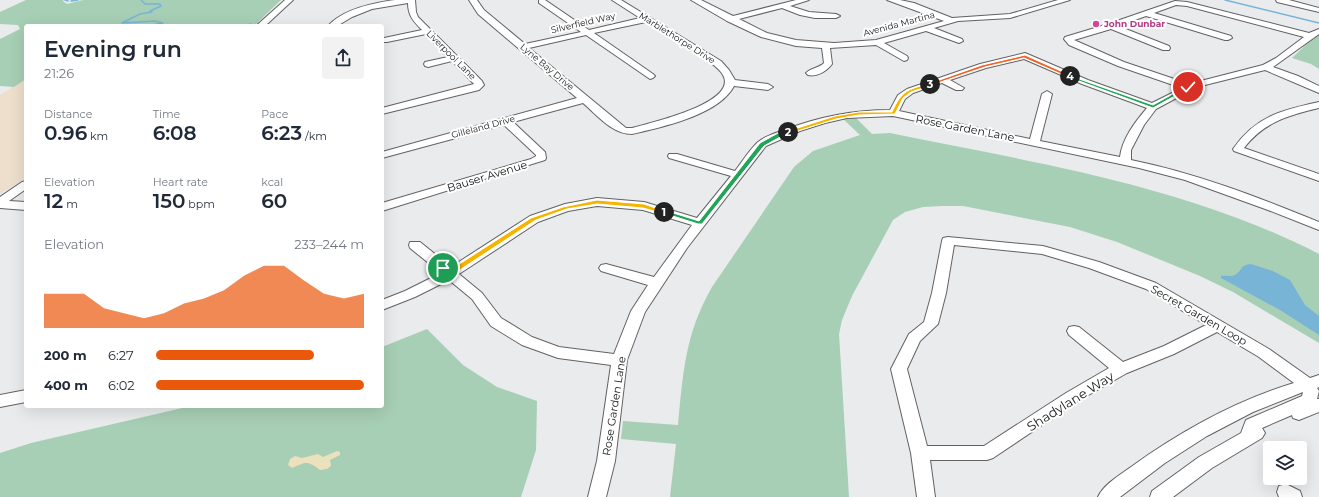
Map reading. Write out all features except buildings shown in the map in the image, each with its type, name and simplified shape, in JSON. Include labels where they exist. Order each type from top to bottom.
[{"type":"street","points":[[262,24],[289,0]]},
{"type":"street","points":[[335,24],[346,17],[365,9],[411,0]]},
{"type":"street","name":"Liverpool Lane","points":[[384,111],[476,88],[479,85],[479,83],[413,15],[411,0]]},
{"type":"street","name":"Lyne Bay Drive","points":[[473,0],[481,12],[620,129],[625,131],[632,131],[705,107],[719,99],[728,89],[730,83]]},
{"type":"street","name":"Marblethorpe Drive","points":[[616,0],[718,62],[726,72],[730,83]]},
{"type":"street","name":"Avenida Martina","points":[[695,0],[756,32],[774,38],[802,44],[826,46],[851,46],[877,42],[952,20],[1010,16],[1066,0]]},
{"type":"street","points":[[730,19],[805,0]]},
{"type":"street","points":[[895,0],[952,20]]},
{"type":"street","points":[[1280,0],[1319,10]]},
{"type":"street","points":[[542,1],[650,76]]},
{"type":"street","points":[[1188,87],[1121,64],[1072,43],[1068,39],[1111,26],[1175,3],[1187,4],[1310,36]]},
{"type":"street","points":[[784,6],[801,13],[811,15],[836,16]]},
{"type":"street","points":[[1145,13],[1228,38]]},
{"type":"street","name":"Silverfield Way","points":[[524,47],[647,19]]},
{"type":"street","points":[[1111,26],[1166,48]]},
{"type":"street","points":[[927,28],[959,41]]},
{"type":"street","points":[[1125,161],[1126,150],[1139,124],[1153,107],[1188,87],[1266,66],[1285,56],[1319,30]]},
{"type":"street","points":[[387,40],[428,31]]},
{"type":"street","points":[[877,42],[904,58]]},
{"type":"street","points":[[811,73],[823,69],[828,64],[826,46]]},
{"type":"street","points":[[894,113],[901,97],[910,91],[983,66],[1025,56],[1085,82],[1153,107]]},
{"type":"street","points":[[428,64],[454,58]]},
{"type":"street","points":[[1266,66],[1319,90]]},
{"type":"street","points":[[942,80],[959,88]]},
{"type":"street","points":[[730,83],[768,87]]},
{"type":"street","points":[[1034,142],[1047,94]]},
{"type":"street","name":"Gilleland Drive","points":[[384,154],[585,99]]},
{"type":"street","points":[[1319,105],[1273,117],[1264,121],[1242,142],[1238,149],[1319,178]]},
{"type":"street","name":"Rose Garden Lane","points":[[597,497],[606,461],[619,360],[638,311],[700,223],[762,144],[780,135],[835,118],[859,114],[894,113],[1125,161],[1189,178],[1272,206],[1319,226]]},
{"type":"street","name":"Bauser Avenue","points":[[384,206],[542,158],[541,154],[506,121]]},
{"type":"street","points":[[673,156],[738,175]]},
{"type":"street","points":[[0,203],[24,185]]},
{"type":"street","points":[[384,304],[410,294],[450,274],[534,219],[566,208],[597,202],[644,206],[700,223]]},
{"type":"street","points":[[0,203],[24,206]]},
{"type":"street","name":"Secret Garden Loop","points":[[926,497],[920,453],[899,369],[914,338],[931,324],[939,293],[948,241],[1043,250],[1094,265],[1151,286],[1314,383]]},
{"type":"street","points":[[415,245],[477,296],[496,322],[527,341],[558,352],[619,360]]},
{"type":"street","points":[[606,268],[657,283]]},
{"type":"street","name":"Shadylane Way","points":[[920,453],[987,453],[1072,397],[1121,369],[1169,350],[1216,326]]},
{"type":"street","points":[[1074,331],[1121,369]]},
{"type":"street","points":[[1248,437],[1252,425],[1308,401],[1312,394],[1314,383]]},
{"type":"street","points":[[1106,497],[1158,457],[1206,428],[1253,405],[1314,383]]},
{"type":"street","points":[[0,401],[24,396]]},
{"type":"street","points":[[1159,497],[1184,477],[1229,447],[1275,423],[1319,405]]},
{"type":"shaded area","points":[[24,80],[24,179],[0,194],[0,95]]},
{"type":"green space","points":[[26,0],[63,0],[67,4],[83,0],[281,0],[256,24],[24,24],[24,80],[14,87],[0,86],[0,39],[20,29],[18,25],[0,24],[0,12]]},
{"type":"green space","points":[[1319,35],[1319,69],[1311,64],[1292,58],[1311,40]]},
{"type":"green space","points":[[856,118],[872,134],[890,133],[1055,166],[1163,193],[1216,210],[1268,230],[1319,254],[1319,343],[1233,292],[1200,276],[1117,242],[1070,227],[963,206],[923,207],[905,212],[893,220],[852,296],[842,320],[839,334],[849,497],[670,497],[676,444],[621,439],[623,421],[678,425],[687,354],[696,321],[712,287],[794,167],[813,151],[860,135],[843,119]]},
{"type":"green space","points":[[427,329],[463,365],[497,387],[537,401],[536,450],[521,497],[0,497],[0,453],[31,443],[182,408],[384,408],[384,346]]},
{"type":"sand","points":[[337,451],[340,452],[340,455],[330,460],[331,466],[327,469],[320,470],[309,463],[300,464],[292,468],[288,465],[290,459],[295,456],[302,458],[318,454],[323,457]]},
{"type":"water","points":[[1251,264],[1273,271],[1290,280],[1305,305],[1319,316],[1319,335],[1280,310],[1221,278],[1221,276],[1235,275],[1243,267]]},
{"type":"waterway","points":[[71,1],[78,0]]},
{"type":"waterway","points":[[141,0],[145,4],[160,4],[161,6],[150,11],[152,12],[140,14],[122,23],[155,21],[163,23],[157,24]]},
{"type":"waterway","points":[[1225,0],[1319,23]]},
{"type":"place","name":"John Dunbar","points":[[1096,24]]},
{"type":"route","points":[[443,268],[450,274],[534,219],[566,208],[597,202],[644,206],[700,223],[762,144],[780,135],[835,118],[859,114],[894,113],[901,97],[910,91],[983,66],[1025,56],[1085,82],[1153,107],[1188,87]]}]
